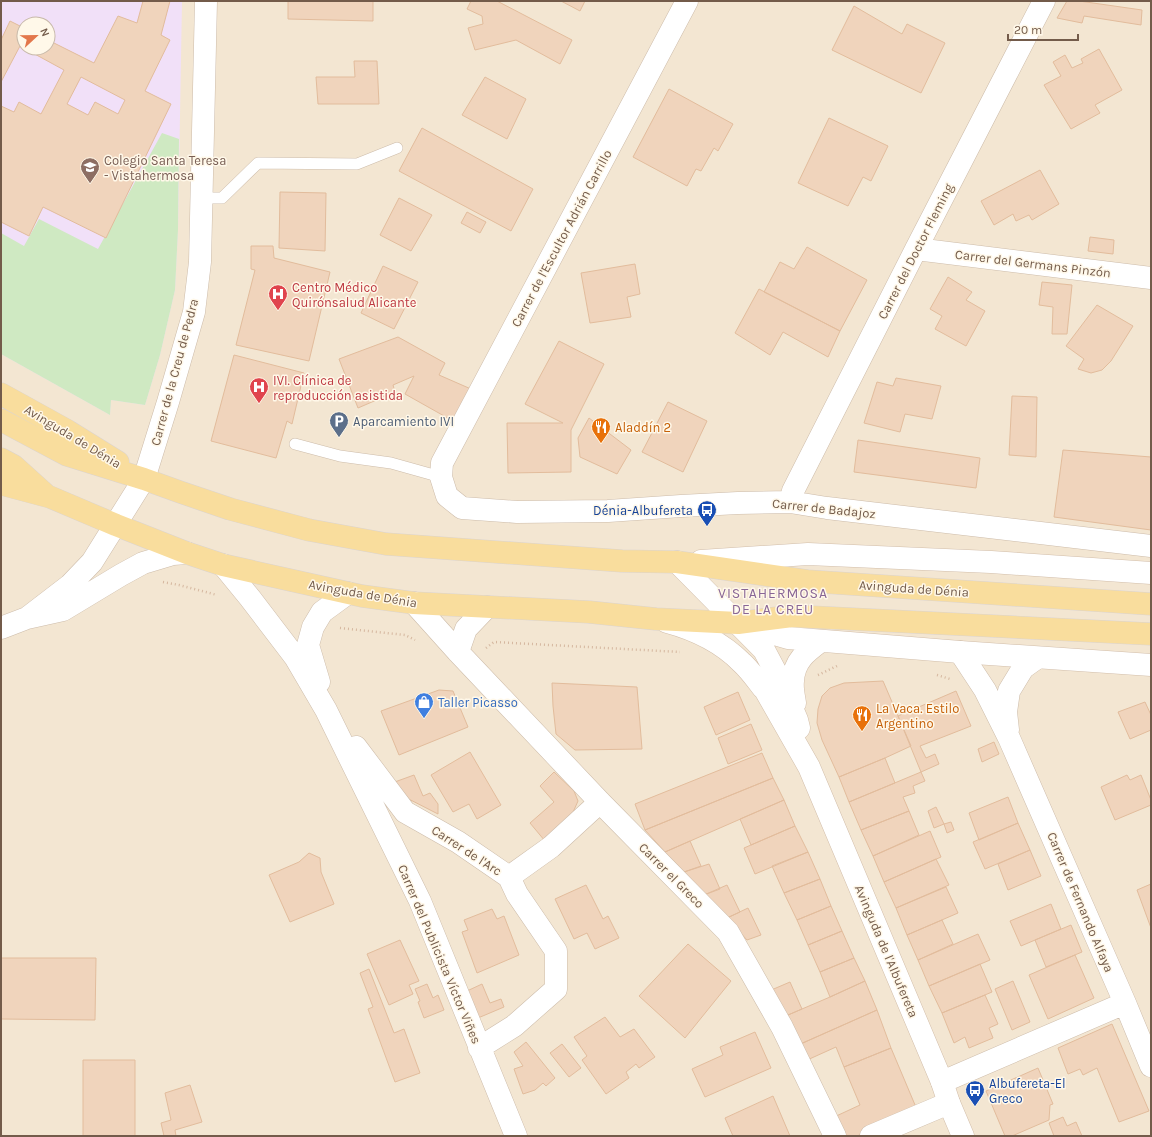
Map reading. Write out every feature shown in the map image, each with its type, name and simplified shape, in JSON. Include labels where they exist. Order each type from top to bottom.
[{"type":"main road","name":"Avinguda de Dénia","points":[[1,394],[68,432],[144,479]]},
{"type":"main road","name":"Avinguda de Dénia","points":[[1,420],[67,455],[144,479],[230,509],[302,528],[386,544],[622,561],[678,562],[807,581],[1151,604]]},
{"type":"main road","name":"Avinguda de Dénia","points":[[1,459],[14,466],[50,497]]},
{"type":"main road","name":"Avinguda de Dénia","points":[[1,483],[50,497],[187,553],[223,565],[348,593],[414,603],[589,612],[656,619],[738,623],[792,616],[1151,634]]},
{"type":"street","name":"Carrer de la Creu de Pedra","points":[[27,618],[70,585],[92,562],[144,479],[168,402],[194,312],[200,262],[206,1]]},
{"type":"street","name":"Carrer de l'Escultor Adrián Carrillo","points":[[441,477],[442,463],[687,1]]},
{"type":"street","name":"Carrer del Doctor Fleming","points":[[790,502],[793,491],[1044,1]]},
{"type":"street","name":"Carrer del Germans Pinzón","points":[[916,249],[1151,278]]},
{"type":"street","name":"Carrer de Badajoz","points":[[441,477],[447,496],[462,508],[517,512],[608,511],[695,505],[790,502],[827,508],[1151,546]]},
{"type":"street","points":[[1,628],[27,618],[63,610],[121,575],[143,564],[174,554],[187,553]]},
{"type":"street","name":"Avinguda de Dénia","points":[[678,562],[808,554],[991,562],[1151,573]]},
{"type":"street","name":"Avinguda de l'Albufereta","points":[[678,562],[764,650],[782,684],[797,720]]},
{"type":"street","name":"Carrer del Publicista Víctor Viñes","points":[[223,565],[295,657],[326,710],[420,901],[516,1136]]},
{"type":"street","name":"Carrer del Publicista Víctor Viñes","points":[[326,710],[308,645],[313,627],[322,612],[348,593]]},
{"type":"street","name":"Carrer el Greco","points":[[414,603],[458,652],[600,802],[728,932],[782,1027],[835,1136]]},
{"type":"street","points":[[458,652],[466,629],[487,607]]},
{"type":"street","name":"Avinguda de l'Albufereta","points":[[656,619],[682,626],[715,641],[740,661],[764,688],[809,766],[942,1082],[963,1136]]},
{"type":"street","name":"Avinguda de Dénia","points":[[738,623],[788,638],[1151,666]]},
{"type":"street","name":"Avinguda de l'Albufereta","points":[[809,766],[797,720],[792,682],[795,667],[806,652],[821,641]]},
{"type":"street","name":"Carrer de Fernando Alfaya","points":[[960,652],[985,690],[1010,738],[1151,1066]]},
{"type":"street","name":"Carrer de Fernando Alfaya","points":[[1010,738],[1006,712],[1009,691],[1023,668],[1037,658]]},
{"type":"street","name":"Carrer de l'Arc","points":[[326,710],[405,812],[458,842],[509,877],[517,894],[556,951],[556,989],[514,1026],[479,1048]]},
{"type":"street","points":[[509,877],[551,847],[600,802]]},
{"type":"street","points":[[942,1082],[1125,1003]]},
{"type":"street","points":[[872,1136],[949,1103]]},
{"type":"lane","points":[[202,198],[222,198],[258,163],[357,164],[397,148]]},
{"type":"lane","points":[[295,444],[340,456],[391,464],[441,477]]},
{"type":"path","points":[[156,581],[223,596]]},
{"type":"path","points":[[313,627],[341,628],[405,636],[418,642]]},
{"type":"path","points":[[458,652],[480,652],[494,642],[680,652]]},
{"type":"path","points":[[817,675],[838,665]]},
{"type":"path","points":[[933,673],[955,681]]},
{"type":"shaded area","points":[[1,1],[1151,1],[1151,1136],[1,1136]]},
{"type":"shaded area","name":"Colegio Santa Teresa - Vistahermosa","points":[[1,1],[182,1],[178,230],[175,290],[160,355],[145,405],[111,400],[110,415],[1,354]]},
{"type":"green space","points":[[162,133],[179,139],[178,230],[175,290],[160,355],[145,405],[111,400],[110,415],[1,354],[1,233],[24,246],[39,219],[98,249]]},
{"type":"building","points":[[143,1],[170,1],[161,35],[170,40],[145,91],[171,104],[106,238],[43,207],[29,236],[1,222],[1,106],[14,112],[19,102],[41,114],[64,70],[38,56],[56,56],[56,44],[94,63],[118,16],[137,23]],"holes":[[[81,77],[125,100],[118,114],[95,102],[88,115],[67,104]]]},
{"type":"building","points":[[288,1],[373,1],[373,21],[288,19]]},
{"type":"building","points":[[471,1],[497,1],[572,40],[560,64],[516,40],[475,50],[468,28],[483,24],[482,16],[467,9]]},
{"type":"building","points":[[561,1],[585,1],[580,11]]},
{"type":"building","points":[[1067,1],[1079,1],[1142,10],[1141,25],[1084,16],[1082,23],[1057,18]]},
{"type":"building","points":[[854,6],[902,34],[907,24],[945,43],[921,93],[832,50]]},
{"type":"building","points":[[10,21],[16,24],[16,54],[1,82],[1,40]]},
{"type":"building","points":[[1099,49],[1122,90],[1095,105],[1100,113],[1071,129],[1044,85],[1061,76],[1053,62],[1065,55],[1072,68],[1083,63],[1081,59]]},
{"type":"building","points":[[354,61],[377,61],[379,104],[318,104],[316,77],[355,77]]},
{"type":"building","points":[[485,77],[526,99],[507,139],[462,115]]},
{"type":"building","points":[[669,89],[733,124],[718,151],[714,148],[701,171],[696,169],[687,186],[633,157]]},
{"type":"building","points":[[829,118],[888,146],[871,181],[863,177],[848,206],[798,183]]},
{"type":"building","points":[[422,128],[533,189],[511,231],[399,171]]},
{"type":"building","points":[[1040,170],[1059,204],[1032,220],[1029,215],[1016,221],[1013,214],[994,225],[981,201]]},
{"type":"building","points":[[280,192],[326,193],[325,251],[279,248]]},
{"type":"building","points":[[399,198],[432,215],[411,251],[380,235]]},
{"type":"building","points":[[467,212],[486,222],[480,233],[461,223]]},
{"type":"building","points":[[1090,237],[1114,240],[1113,254],[1088,251]]},
{"type":"building","points":[[251,246],[273,246],[274,258],[330,272],[309,361],[236,345],[255,270],[251,269]]},
{"type":"building","points":[[807,247],[867,280],[840,331],[764,292],[780,262],[794,269]]},
{"type":"building","points":[[635,264],[640,294],[627,297],[631,317],[590,323],[581,273]]},
{"type":"building","points":[[383,266],[418,282],[394,329],[361,313]]},
{"type":"building","points":[[948,277],[972,292],[966,300],[985,311],[966,346],[935,329],[942,316],[930,309]]},
{"type":"building","points":[[1042,282],[1072,285],[1067,334],[1052,334],[1053,307],[1039,305]]},
{"type":"building","points":[[759,289],[840,331],[828,357],[783,332],[770,355],[735,333]]},
{"type":"building","points":[[1097,305],[1133,326],[1111,361],[1102,370],[1091,373],[1078,369],[1084,359],[1066,346]]},
{"type":"building","points":[[398,337],[445,363],[439,375],[471,389],[453,421],[405,394],[414,376],[393,385],[395,392],[358,408],[339,359]]},
{"type":"building","points":[[559,341],[604,364],[571,430],[571,472],[508,473],[507,423],[563,423],[525,404]]},
{"type":"building","name":"IVI. Clínica de reproducción asistida","points":[[234,355],[304,373],[292,424],[287,421],[276,458],[211,441]]},
{"type":"building","points":[[896,378],[941,386],[932,419],[905,414],[900,432],[864,423],[877,382],[893,386]]},
{"type":"building","points":[[1012,396],[1037,397],[1036,457],[1009,455]]},
{"type":"building","points":[[668,402],[707,421],[683,472],[642,452]]},
{"type":"building","name":"Aladdín 2","points":[[589,418],[631,450],[617,474],[580,457],[578,438]]},
{"type":"building","points":[[858,440],[980,458],[976,488],[854,472]]},
{"type":"building","points":[[1063,450],[1151,457],[1151,530],[1054,517]]},
{"type":"building","name":"La Vaca. Estilo Argentino","points":[[883,681],[911,746],[839,777],[822,740],[817,723],[818,709],[822,696],[830,688],[844,683]]},
{"type":"building","points":[[552,683],[637,687],[642,749],[575,750],[556,734]]},
{"type":"building","name":"Taller Picasso","points":[[439,690],[453,691],[468,727],[399,755],[381,711]]},
{"type":"building","points":[[956,691],[971,726],[920,746],[926,758],[935,754],[939,764],[921,772],[898,716]]},
{"type":"building","points":[[738,692],[750,720],[716,735],[704,707]]},
{"type":"building","points":[[1145,702],[1151,715],[1151,730],[1130,739],[1118,712]]},
{"type":"building","points":[[751,724],[762,750],[728,764],[718,738]]},
{"type":"building","points":[[994,742],[999,754],[982,762],[978,749]]},
{"type":"building","points":[[470,752],[501,805],[477,819],[469,804],[453,812],[431,775]]},
{"type":"building","points":[[762,753],[773,778],[645,830],[635,804]]},
{"type":"building","points":[[885,758],[895,783],[849,802],[839,777]]},
{"type":"building","points":[[554,772],[574,791],[578,801],[570,819],[545,841],[530,823],[554,802],[540,786]]},
{"type":"building","points":[[921,772],[925,781],[913,786],[915,793],[903,797],[909,811],[861,830],[849,802]]},
{"type":"building","points":[[414,775],[423,796],[430,793],[438,804],[438,814],[395,792],[392,783]]},
{"type":"building","points":[[1127,775],[1130,780],[1141,775],[1151,800],[1151,805],[1115,820],[1101,787]]},
{"type":"building","points":[[773,778],[784,800],[665,852],[645,830]]},
{"type":"building","points":[[1008,797],[1018,823],[979,840],[969,813]]},
{"type":"building","points":[[784,800],[795,826],[751,845],[740,819]]},
{"type":"building","points":[[936,807],[944,824],[934,828],[928,811]]},
{"type":"building","points":[[909,811],[919,835],[873,856],[861,830]]},
{"type":"building","points":[[951,822],[954,830],[947,833],[944,824]]},
{"type":"building","points":[[1018,823],[1030,850],[985,869],[973,842]]},
{"type":"building","points":[[795,826],[808,852],[755,874],[744,848]]},
{"type":"building","points":[[930,831],[941,857],[884,882],[873,856]]},
{"type":"building","points":[[690,841],[701,866],[684,872],[665,852]]},
{"type":"building","points":[[1030,850],[1041,876],[1008,890],[998,864]]},
{"type":"building","points":[[808,852],[820,879],[784,893],[772,866]]},
{"type":"building","points":[[309,853],[320,858],[321,872],[334,904],[290,922],[269,875],[299,862]]},
{"type":"building","points":[[936,859],[949,885],[896,908],[884,882]]},
{"type":"building","points":[[709,864],[720,889],[704,895],[684,872]]},
{"type":"building","points":[[820,879],[831,906],[797,920],[784,893]]},
{"type":"building","points":[[1151,884],[1151,928],[1137,890]]},
{"type":"building","points":[[586,885],[603,919],[608,916],[619,938],[595,949],[587,933],[574,939],[555,899]]},
{"type":"building","points":[[727,885],[740,912],[727,918],[704,895]]},
{"type":"building","points":[[946,887],[958,913],[907,935],[896,908]]},
{"type":"building","points":[[1051,904],[1061,929],[1021,946],[1010,921]]},
{"type":"building","points":[[831,906],[842,931],[808,945],[797,920]]},
{"type":"building","points":[[748,908],[761,935],[747,940],[727,918]]},
{"type":"building","points":[[492,909],[497,919],[504,916],[519,955],[477,973],[462,932],[468,930],[464,920]]},
{"type":"building","points":[[942,920],[953,944],[918,960],[907,935]]},
{"type":"building","points":[[1071,925],[1082,952],[1046,967],[1035,940]]},
{"type":"building","points":[[842,931],[854,958],[820,972],[808,945]]},
{"type":"building","points":[[978,934],[990,960],[929,986],[918,960]]},
{"type":"building","points":[[400,940],[419,981],[409,985],[413,994],[389,1005],[367,954]]},
{"type":"building","points":[[688,944],[731,981],[685,1038],[639,996]]},
{"type":"building","points":[[1075,955],[1094,998],[1048,1019],[1029,975]]},
{"type":"building","points":[[1,958],[96,958],[95,1020],[1,1019]]},
{"type":"building","points":[[854,958],[865,981],[830,997],[820,972]]},
{"type":"building","points":[[980,964],[992,992],[942,1013],[929,986]]},
{"type":"building","points":[[369,969],[394,1033],[404,1029],[420,1073],[395,1082],[368,1009],[373,1007],[360,973]]},
{"type":"building","points":[[865,981],[877,1010],[796,1046],[781,1018]]},
{"type":"building","points":[[1013,981],[1030,1022],[1012,1030],[995,989]]},
{"type":"building","points":[[790,982],[802,1009],[781,1018],[769,991]]},
{"type":"building","points":[[427,984],[433,998],[438,995],[444,1010],[424,1018],[418,1002],[420,1001],[415,989]]},
{"type":"building","points":[[482,984],[490,1003],[501,999],[504,1007],[478,1018],[467,991]]},
{"type":"building","points":[[985,995],[998,1024],[989,1028],[993,1038],[969,1048],[965,1037],[954,1043],[942,1013]]},
{"type":"building","points":[[877,1010],[891,1048],[844,1067],[836,1047],[805,1061],[796,1046]]},
{"type":"building","points":[[605,1017],[620,1037],[634,1029],[655,1057],[639,1068],[636,1064],[626,1072],[629,1078],[606,1094],[582,1060],[587,1056],[574,1037]]},
{"type":"building","points":[[1112,1024],[1149,1111],[1119,1122],[1097,1068],[1083,1075],[1080,1069],[1068,1074],[1058,1048]]},
{"type":"building","points":[[755,1032],[771,1068],[705,1097],[692,1069],[723,1055],[720,1047]]},
{"type":"building","points":[[526,1042],[555,1078],[546,1086],[543,1083],[535,1090],[523,1094],[514,1069],[523,1066],[514,1052]]},
{"type":"building","points":[[562,1044],[581,1068],[569,1077],[550,1053]]},
{"type":"building","points":[[891,1048],[918,1112],[857,1136],[840,1136],[832,1118],[860,1105],[844,1067]]},
{"type":"building","points":[[83,1060],[135,1060],[135,1136],[83,1136]]},
{"type":"building","points":[[1038,1068],[1053,1104],[1050,1105],[1049,1120],[1012,1136],[1005,1136],[986,1091]]},
{"type":"building","points":[[190,1085],[202,1122],[175,1130],[176,1136],[164,1136],[161,1123],[171,1120],[165,1093]]},
{"type":"building","points":[[773,1096],[790,1136],[733,1136],[725,1118]]},
{"type":"building","points":[[1063,1117],[1067,1126],[1076,1122],[1082,1136],[1054,1136],[1049,1123]]},
{"type":"place","name":"Colegio Santa Teresa - Vistahermosa","points":[[90,184]]},
{"type":"place","name":"Centro Médico Quirónsalud Alicante","points":[[278,311]]},
{"type":"place","name":"IVI. Clínica de reproducción asistida","points":[[259,404]]},
{"type":"place","name":"Aparcamiento IVI","points":[[339,438]]},
{"type":"place","name":"Aladdín 2","points":[[601,444]]},
{"type":"place","name":"Dénia-Albufereta","points":[[707,527]]},
{"type":"place","name":"Taller Picasso","points":[[424,719]]},
{"type":"place","name":"La Vaca. Estilo Argentino","points":[[862,732]]},
{"type":"place","name":"Albufereta-El Greco","points":[[975,1107]]},
{"type":"district","name":"VISTAHERMOSA DE LA CREU","points":[[773,602]]}]
